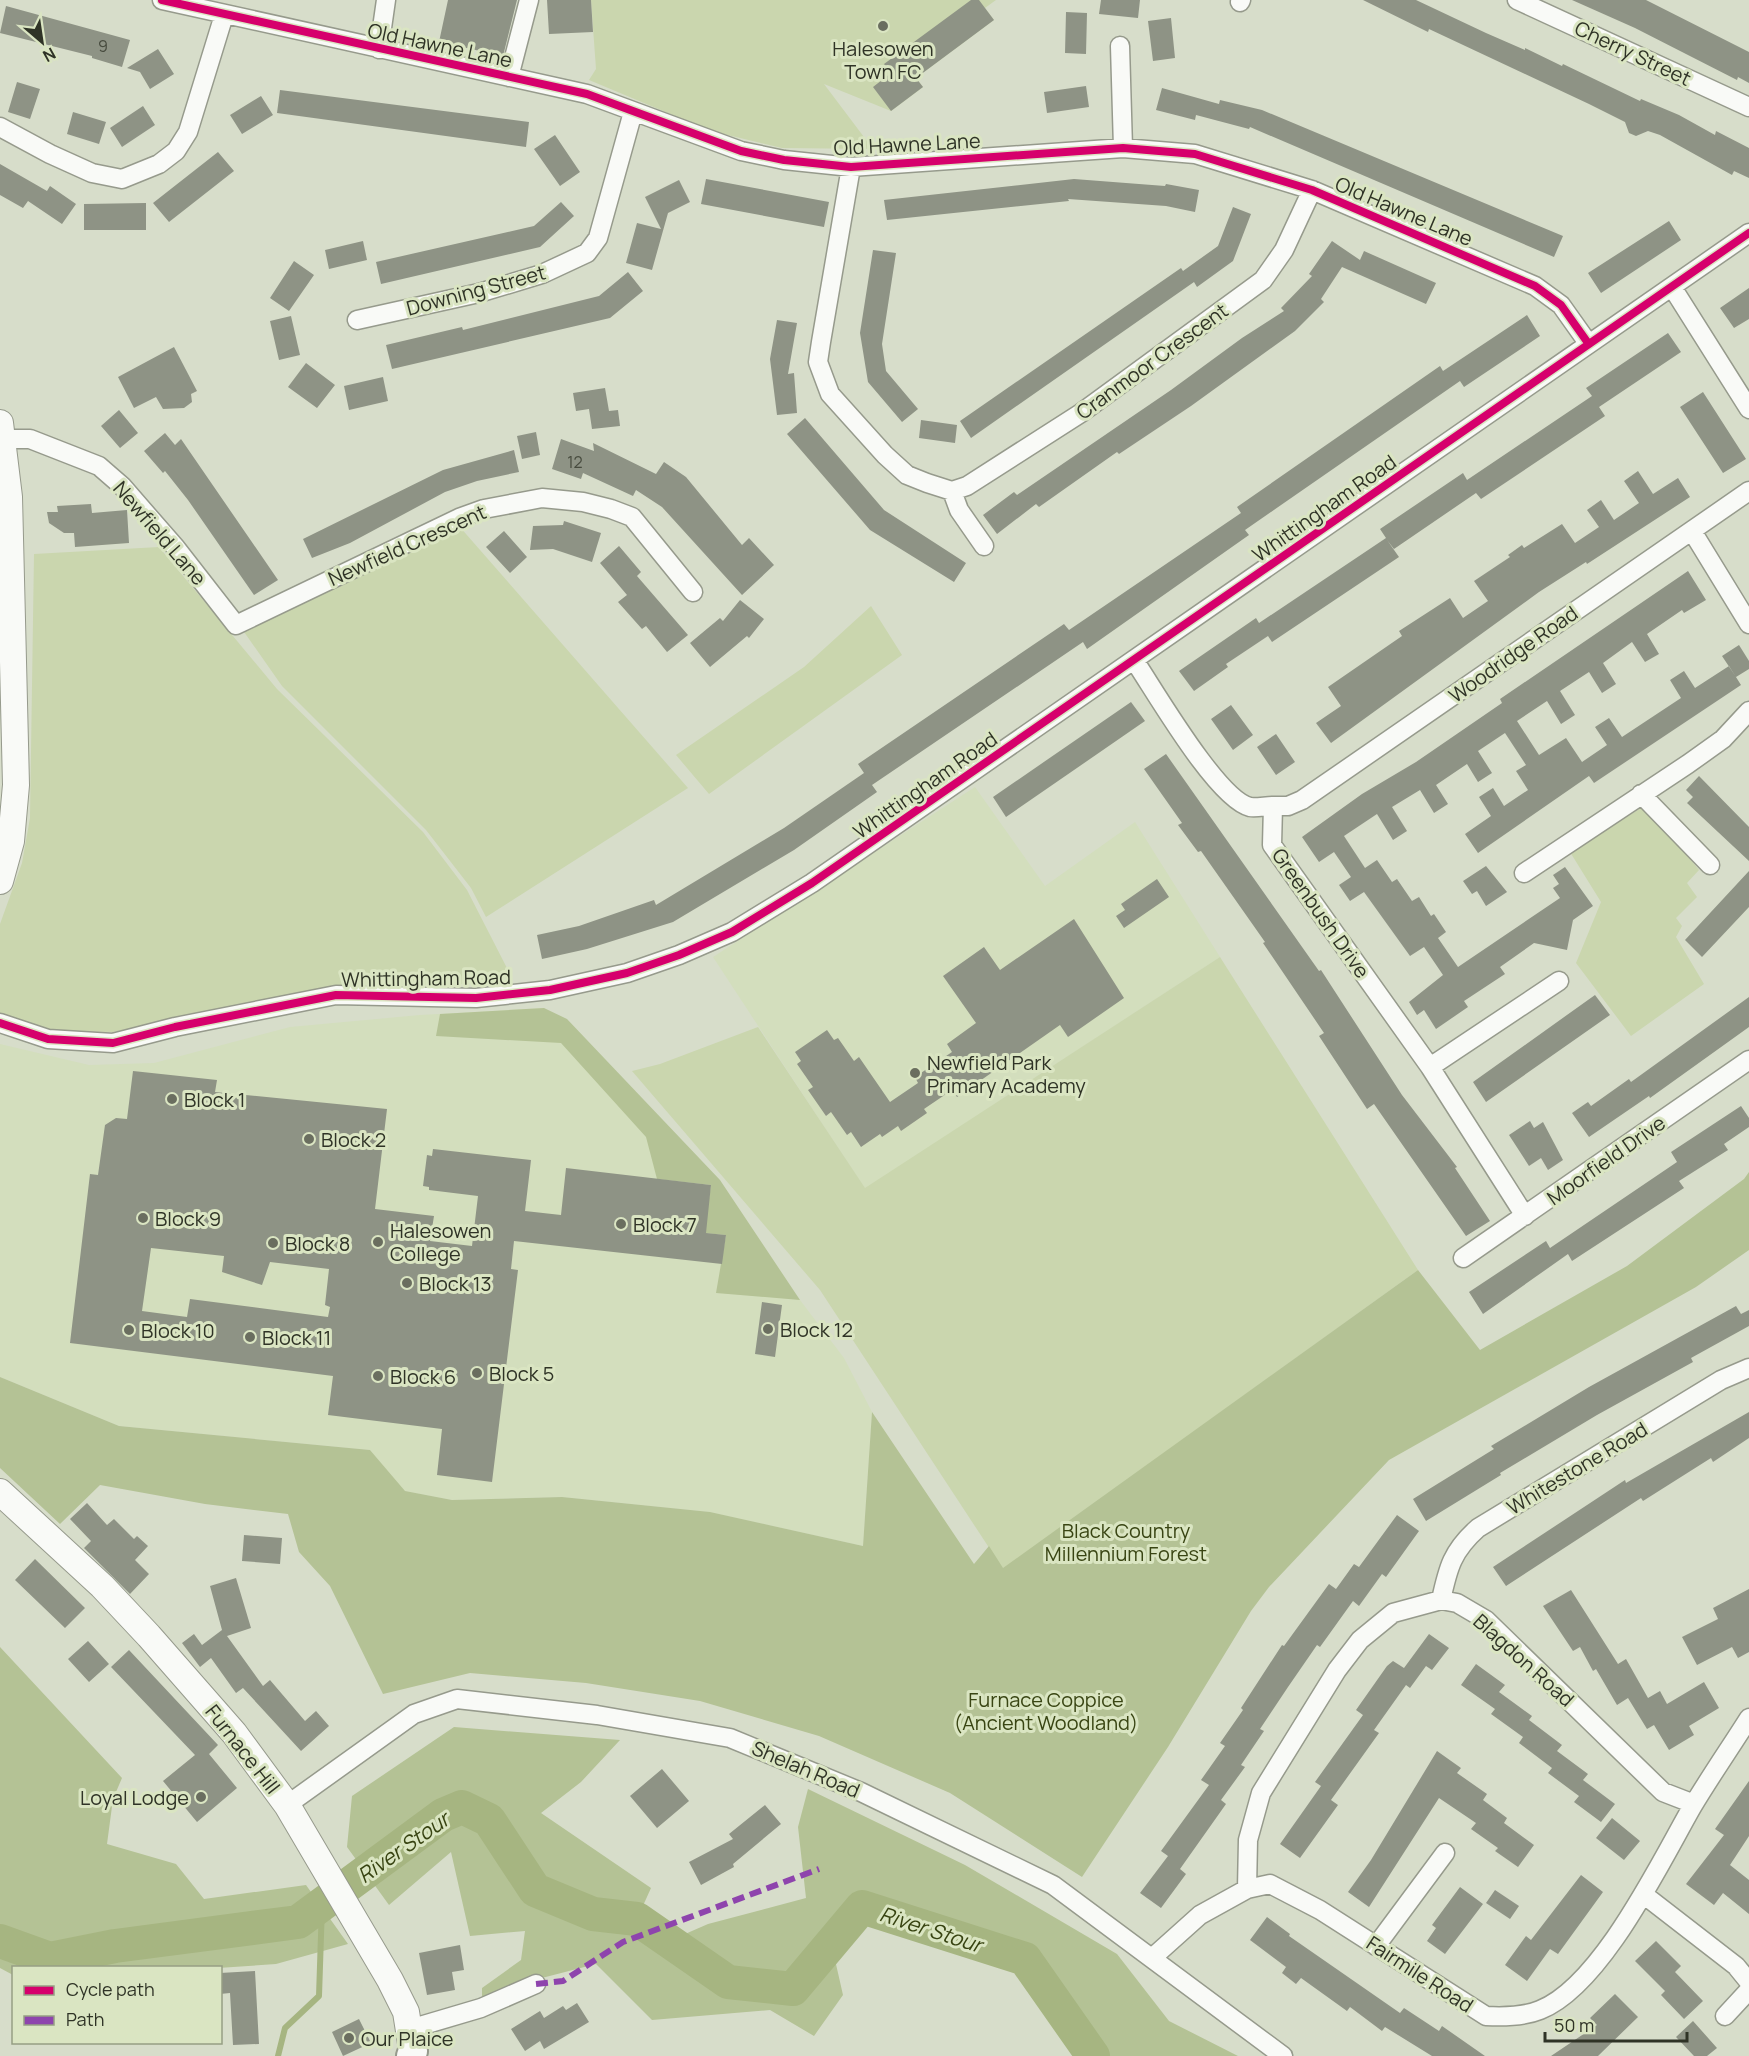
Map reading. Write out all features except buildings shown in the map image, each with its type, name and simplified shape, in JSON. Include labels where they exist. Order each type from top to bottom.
[{"type":"street","name":"Old Hawne Lane","points":[[162,0],[587,94],[741,151],[851,167],[1123,148],[1195,154],[1312,190],[1535,286],[1561,305],[1588,343]]},
{"type":"street","points":[[379,49],[386,0]]},
{"type":"street","points":[[509,77],[530,0]]},
{"type":"street","name":"Cherry Street","points":[[1517,0],[1749,106]]},
{"type":"street","points":[[0,127],[92,173],[122,178],[159,164],[176,151],[188,132],[224,15]]},
{"type":"street","points":[[1120,46],[1123,148]]},
{"type":"street","name":"Downing Street","points":[[357,320],[479,293],[542,274],[587,253],[598,238],[633,112]]},
{"type":"street","points":[[851,167],[818,362],[823,379],[830,394],[885,456],[907,475],[952,491],[959,510],[984,546]]},
{"type":"street","name":"Cranmoor Crescent","points":[[952,491],[976,481],[1081,413],[1263,280],[1284,250],[1312,190]]},
{"type":"street","name":"Whittingham Road","points":[[0,1023],[48,1039],[113,1043],[175,1027],[336,995],[476,998],[550,990],[627,973],[732,932],[812,883],[1749,233]]},
{"type":"street","points":[[1672,287],[1749,409]]},
{"type":"street","points":[[0,880],[11,841],[16,785],[9,497],[2,431]]},
{"type":"street","name":"Newfield Lane","points":[[2,431],[30,439],[99,466],[138,504],[236,625]]},
{"type":"street","name":"Woodridge Road","points":[[1273,806],[1288,806],[1302,800],[1749,491]]},
{"type":"street","name":"Newfield Crescent","points":[[236,625],[459,518],[484,509],[542,498],[584,502],[632,517],[693,592]]},
{"type":"street","points":[[1692,531],[1749,624]]},
{"type":"street","points":[[1134,660],[1212,776],[1232,796],[1249,807],[1273,806]]},
{"type":"street","points":[[1524,873],[1723,739],[1749,711]]},
{"type":"street","points":[[1641,794],[1710,866]]},
{"type":"street","name":"Greenbush Drive","points":[[1273,806],[1272,845],[1430,1067],[1525,1216]]},
{"type":"street","points":[[1430,1067],[1559,981]]},
{"type":"street","name":"Moorfield Drive","points":[[1463,1258],[1749,1060]]},
{"type":"street","name":"Whitestone Road","points":[[1442,1600],[1449,1567],[1456,1551],[1460,1544],[1478,1528],[1721,1380],[1749,1368]]},
{"type":"street","name":"Furnace Hill","points":[[0,1492],[102,1586],[234,1733],[287,1805],[356,1920],[398,1996],[412,2048]]},
{"type":"street","points":[[1247,1889],[1248,1840],[1261,1793],[1337,1670],[1360,1640],[1393,1613],[1442,1600]]},
{"type":"street","name":"Blagdon Road","points":[[1442,1600],[1457,1602],[1486,1620],[1663,1792],[1694,1804]]},
{"type":"street","name":"Shelah Road","points":[[287,1805],[414,1714],[457,1699],[597,1715],[730,1738],[861,1792],[1053,1885],[1283,2056]]},
{"type":"street","name":"Fairmile Road","points":[[1152,1958],[1200,1915],[1247,1889],[1270,1884],[1376,1946],[1486,2016],[1512,2017],[1540,2010],[1575,1986],[1603,1953],[1643,1894],[1694,1804],[1749,1718]]},
{"type":"street","points":[[1376,1946],[1445,1853]]},
{"type":"street","points":[[1643,1894],[1736,1966],[1749,1982]]},
{"type":"street","points":[[412,2048],[482,2008],[536,1984]]},
{"type":"street","points":[[1725,2016],[1749,1990]]},
{"type":"shaded area","points":[[591,0],[996,0],[985,8],[994,20],[916,78],[923,87],[891,111],[824,84],[873,149],[782,148],[711,131],[589,80],[596,69]]},
{"type":"shaded area","points":[[459,526],[688,788],[486,917],[471,888],[426,830],[282,686],[242,629]]},
{"type":"shaded area","points":[[159,547],[277,689],[423,832],[467,890],[510,974],[464,984],[332,987],[113,1032],[47,1031],[0,1015],[0,924],[22,863],[30,818],[34,554]]},
{"type":"shaded area","points":[[871,606],[902,655],[709,794],[676,755],[804,667]]},
{"type":"shaded area","name":"Newfield Park Primary Academy","points":[[975,787],[1045,886],[1135,822],[1220,957],[865,1189],[713,957]]},
{"type":"shaded area","points":[[1646,805],[1699,870],[1687,883],[1697,897],[1676,918],[1682,926],[1676,937],[1704,984],[1631,1036],[1576,963],[1601,902],[1570,852]]},
{"type":"shaded area","points":[[1220,957],[1418,1270],[1003,1569],[820,1290],[632,1071],[660,1064],[758,1027],[865,1188]]},
{"type":"shaded area","name":"Halesowen College","points":[[544,1008],[712,1184],[844,1358],[872,1412],[863,1546],[709,1512],[562,1497],[452,1500],[404,1491],[370,1450],[119,1426],[0,1377],[0,1044],[89,1065],[154,1063],[290,1027],[420,1015]]},
{"type":"green space","points":[[544,1008],[567,1019],[720,1180],[800,1300],[716,1293],[726,1235],[704,1233],[711,1185],[657,1179],[646,1137],[561,1043],[436,1036],[440,1014]]},
{"type":"green space","name":"Furnace Coppice (Ancient Woodland)","points":[[1749,1172],[1749,1250],[1696,1287],[1389,1460],[1269,1587],[1251,1611],[1168,1747],[1082,1877],[950,1793],[819,1736],[700,1701],[586,1683],[470,1673],[383,1694],[330,1586],[299,1552],[288,1514],[205,1504],[100,1485],[60,1524],[0,1468],[0,1377],[119,1426],[370,1450],[405,1491],[452,1500],[562,1497],[710,1512],[863,1546],[872,1412],[974,1564],[989,1546],[1003,1568],[1418,1270],[1480,1350],[1627,1266],[1744,1179]]},
{"type":"green space","points":[[0,1647],[122,1778],[113,1799],[107,1844],[176,1864],[204,1899],[306,1885],[348,1944],[276,1964],[222,1968],[12,1966],[12,1974],[0,1968]]},
{"type":"green space","points":[[454,1727],[620,1740],[581,1782],[541,1813],[651,1888],[637,1919],[669,1941],[708,1924],[806,1898],[798,1827],[808,1789],[965,1865],[1117,1954],[1169,2021],[1238,2056],[1093,2056],[1025,1959],[863,1907],[833,1951],[843,1995],[814,2036],[770,2010],[652,2020],[596,1964],[538,1979],[482,2000],[482,1988],[521,1960],[525,1931],[470,1936],[451,1852],[389,1905],[347,1847],[352,1796]]},
{"type":"waterway","name":"River Stour","points":[[0,1941],[50,1959],[115,1946],[298,1922],[443,1815],[462,1807],[489,1820],[535,1890],[593,1914],[637,1919],[728,1982],[793,1989],[862,1907],[1025,1959],[1093,2056]]},
{"type":"waterway","points":[[278,2056],[285,2028],[319,1996],[322,1905]]},
{"type":"marked path","points":[[536,1984],[563,1981],[623,1942],[819,1869]]},
{"type":"cycle path","points":[[162,0],[587,94],[741,151],[784,160],[851,167],[1123,148],[1195,154],[1312,190],[1535,286],[1561,305],[1588,343]]},
{"type":"cycle path","points":[[0,1023],[48,1039],[113,1043],[175,1027],[336,995],[476,998],[550,990],[627,973],[679,955],[732,932],[812,883],[1749,233]]},
{"type":"place","name":"Halesowen Town FC","points":[[883,26]]},
{"type":"place","name":"Newfield Park Primary Academy","points":[[915,1073]]},
{"type":"place","name":"Block 1","points":[[172,1099]]},
{"type":"place","name":"Block 2","points":[[309,1139]]},
{"type":"place","name":"Block 9","points":[[143,1218]]},
{"type":"place","name":"Block 7","points":[[621,1224]]},
{"type":"place","name":"Halesowen College","points":[[378,1242]]},
{"type":"place","name":"Block 8","points":[[273,1243]]},
{"type":"place","name":"Block 13","points":[[407,1283]]},
{"type":"place","name":"Block 12","points":[[768,1329]]},
{"type":"place","name":"Block 10","points":[[129,1330]]},
{"type":"place","name":"Block 11","points":[[250,1337]]},
{"type":"place","name":"Block 5","points":[[477,1373]]},
{"type":"place","name":"Block 6","points":[[378,1376]]},
{"type":"place","name":"Loyal Lodge","points":[[201,1797]]},
{"type":"place","name":"Our Plaice","points":[[349,2038]]},
{"type":"park label","name":"Black Country Millennium Forest","points":[[1126,1542]]}]
